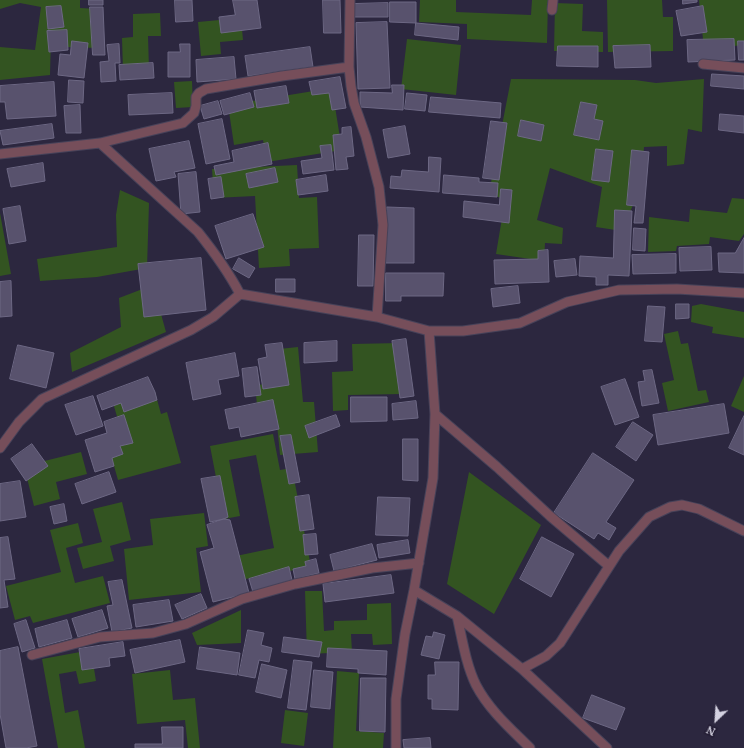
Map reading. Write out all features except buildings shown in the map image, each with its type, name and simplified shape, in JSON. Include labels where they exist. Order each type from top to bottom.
[{"type":"lane","points":[[350,0],[349,67],[354,103],[366,137],[379,187],[383,225],[377,317]]},
{"type":"lane","points":[[552,10],[553,0]]},
{"type":"lane","points":[[703,64],[744,68]]},
{"type":"lane","points":[[0,154],[100,143],[183,123],[194,113],[196,97],[199,93],[206,89],[282,76],[349,67]]},
{"type":"lane","points":[[100,143],[198,232],[212,248],[229,273],[240,294]]},
{"type":"lane","points":[[240,294],[377,317],[429,331],[463,331],[520,323],[567,302],[619,290],[677,289],[744,293]]},
{"type":"lane","points":[[0,448],[19,422],[42,399],[191,330],[213,318],[240,294]]},
{"type":"lane","points":[[396,748],[396,699],[405,634],[419,563],[433,478],[435,414],[429,331]]},
{"type":"lane","points":[[435,414],[609,566]]},
{"type":"lane","points":[[522,669],[546,656],[560,643],[619,551],[649,517],[670,507],[682,505],[699,510],[744,531]]},
{"type":"lane","points":[[32,655],[100,637],[153,633],[186,624],[242,599],[295,584],[372,568],[419,563]]},
{"type":"lane","points":[[414,590],[457,616],[522,669],[606,748]]},
{"type":"lane","points":[[457,616],[465,654],[476,685],[494,712],[530,748]]},
{"type":"green space","points":[[0,0],[80,0],[80,8],[97,9],[98,48],[65,47],[51,35],[50,75],[0,80],[0,47],[35,50],[41,7],[20,3],[0,9]]},
{"type":"green space","points":[[420,0],[456,0],[456,12],[531,15],[532,0],[548,0],[547,43],[467,39],[467,24],[419,22]]},
{"type":"green space","points":[[607,0],[662,0],[663,17],[673,17],[673,51],[608,52]]},
{"type":"green space","points":[[699,0],[744,0],[744,45],[704,49]]},
{"type":"green space","points":[[555,3],[583,4],[582,31],[603,32],[603,52],[554,51]]},
{"type":"green space","points":[[160,13],[161,36],[148,36],[149,69],[123,70],[122,38],[133,37],[133,14]]},
{"type":"green space","points":[[241,18],[243,40],[220,42],[221,54],[201,56],[198,22]]},
{"type":"green space","points":[[407,39],[461,45],[456,95],[401,89]]},
{"type":"green space","points":[[511,79],[635,80],[656,83],[704,79],[702,132],[688,129],[684,164],[667,166],[667,146],[644,147],[641,186],[622,231],[596,227],[602,187],[550,168],[537,220],[563,228],[562,244],[545,243],[544,261],[496,254],[505,200],[489,193]]},
{"type":"green space","points":[[192,81],[193,107],[176,108],[174,82]]},
{"type":"green space","points":[[332,88],[342,150],[267,162],[263,140],[234,145],[228,105]]},
{"type":"green space","points":[[297,165],[299,198],[317,197],[319,248],[289,249],[290,266],[259,268],[255,196],[214,198],[212,169]]},
{"type":"green space","points":[[120,190],[149,203],[147,268],[97,277],[40,281],[37,259],[117,247],[116,215]]},
{"type":"green space","points":[[732,198],[744,199],[744,234],[739,241],[710,237],[709,244],[677,246],[676,251],[648,252],[649,217],[689,222],[690,209],[727,213]]},
{"type":"green space","points":[[0,213],[11,274],[0,276]]},
{"type":"green space","points":[[153,285],[166,332],[72,372],[70,353],[121,327],[119,298]]},
{"type":"green space","points":[[701,304],[744,312],[744,338],[712,333],[713,327],[691,322],[692,306]]},
{"type":"green space","points":[[678,331],[681,344],[688,343],[698,391],[706,390],[709,402],[668,411],[662,383],[674,380],[664,334]]},
{"type":"green space","points":[[401,343],[402,394],[348,395],[348,410],[333,411],[332,372],[353,371],[352,344]]},
{"type":"green space","points":[[298,347],[303,402],[314,402],[318,452],[280,455],[277,424],[259,425],[255,385],[282,383],[279,349]]},
{"type":"green space","points":[[744,376],[744,412],[731,406]]},
{"type":"green space","points":[[155,392],[161,414],[167,412],[181,463],[118,480],[108,445],[124,440],[113,403]]},
{"type":"green space","points":[[273,434],[280,470],[292,468],[311,567],[240,580],[236,556],[274,548],[256,455],[229,460],[240,516],[224,519],[210,446]]},
{"type":"green space","points":[[81,452],[87,474],[56,482],[60,499],[34,506],[24,466]]},
{"type":"green space","points":[[469,472],[541,525],[494,614],[447,584]]},
{"type":"green space","points":[[122,502],[131,540],[110,546],[114,561],[83,569],[77,548],[102,542],[93,509]]},
{"type":"green space","points":[[204,513],[208,546],[196,548],[201,592],[129,600],[124,549],[153,545],[150,519]]},
{"type":"green space","points":[[78,523],[83,543],[66,548],[75,583],[103,576],[110,603],[33,623],[30,616],[15,620],[6,586],[61,572],[50,530]]},
{"type":"green space","points":[[305,591],[322,591],[324,631],[334,630],[334,621],[367,620],[367,604],[391,603],[392,644],[373,645],[372,634],[351,634],[352,652],[307,654]]},
{"type":"green space","points":[[241,610],[241,643],[197,645],[192,633]]},
{"type":"green space","points":[[91,650],[96,681],[79,684],[76,671],[59,674],[65,713],[78,710],[85,748],[58,748],[42,659]]},
{"type":"green space","points":[[170,670],[173,700],[195,698],[200,748],[188,748],[185,720],[137,724],[132,674]]},
{"type":"green space","points":[[337,671],[359,673],[356,731],[384,733],[383,748],[333,748]]},
{"type":"green space","points":[[285,710],[308,713],[304,746],[281,743]]}]
